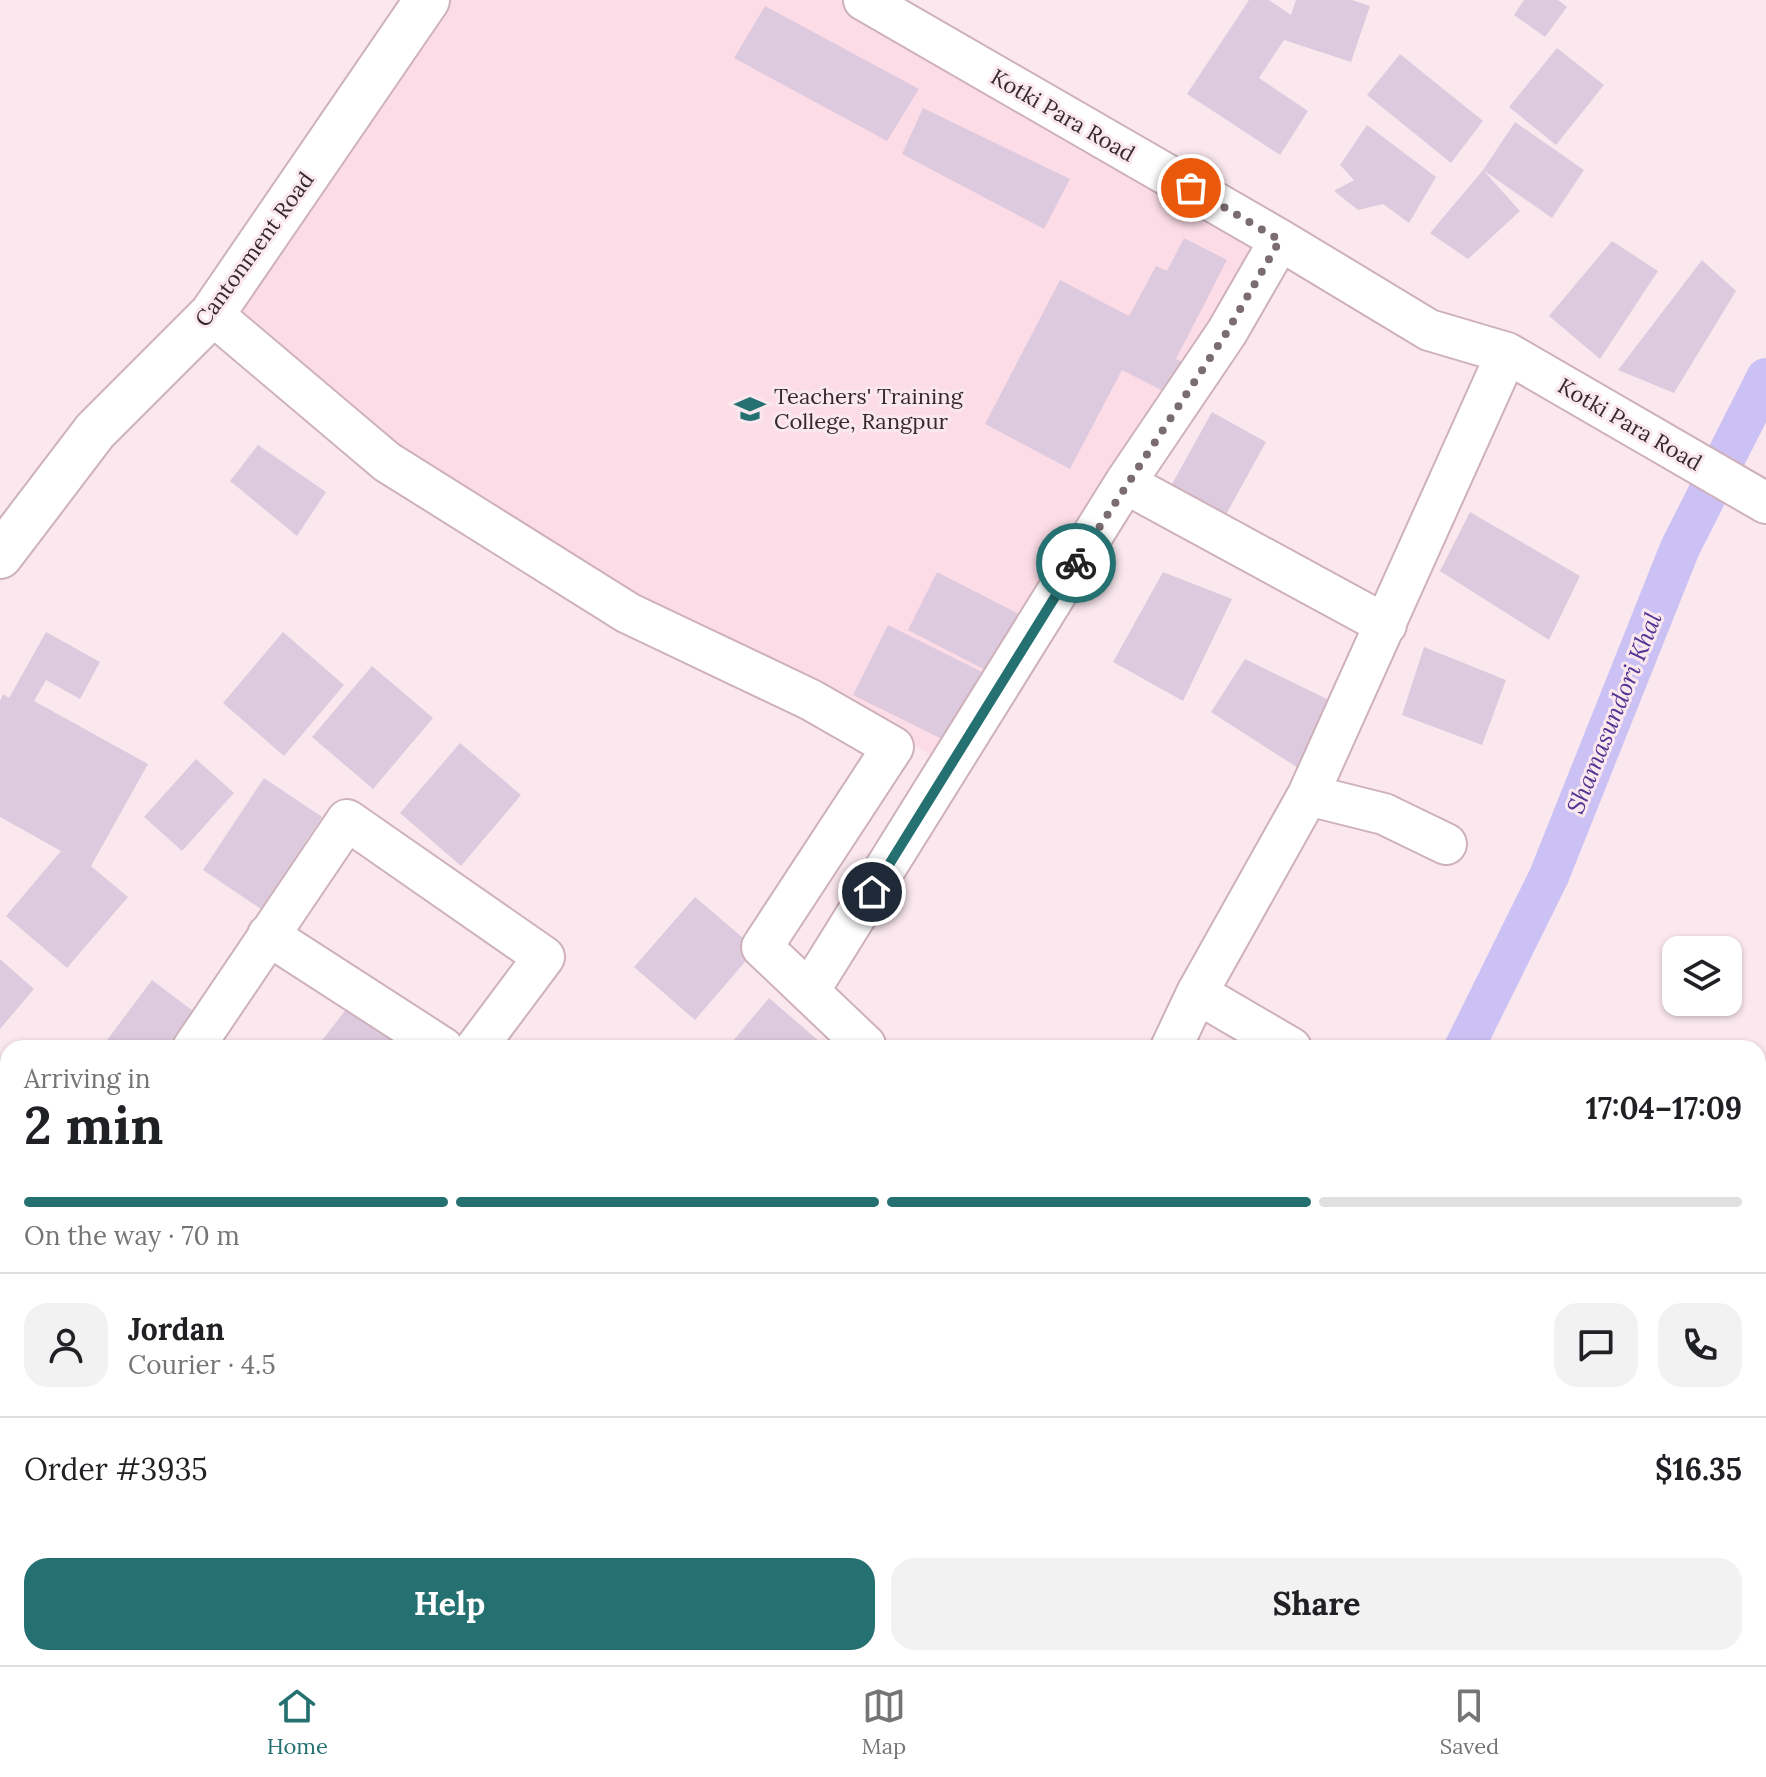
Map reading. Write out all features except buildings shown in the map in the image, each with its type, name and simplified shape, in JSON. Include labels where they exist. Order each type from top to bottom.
[{"type":"main road","name":"Cantonment Road","points":[[0,556],[95,431],[212,314],[427,0]]},
{"type":"street","name":"Kotki Para Road","points":[[864,0],[1280,240],[1429,330],[1507,353],[1766,503]]},
{"type":"street","points":[[809,991],[1125,483],[1227,332],[1280,240]]},
{"type":"street","points":[[212,314],[387,462],[628,613],[811,700],[893,747],[762,947],[859,1040]]},
{"type":"street","points":[[1175,1040],[1197,993],[1308,795],[1507,353]]},
{"type":"street","points":[[1125,483],[1386,625]]},
{"type":"street","points":[[1308,795],[1384,814],[1446,844]]},
{"type":"street","points":[[198,1040],[347,820],[544,957],[482,1040]]},
{"type":"street","points":[[268,935],[431,1040]]},
{"type":"street","points":[[1197,993],[1277,1040]]},
{"type":"shaded area","name":"Teachers' Training College, Rangpur","points":[[444,0],[846,0],[1265,244],[943,763],[820,685],[633,605],[393,455],[229,319]]},
{"type":"waterway","name":"Shamasundori Khal","points":[[1468,1040],[1549,876],[1680,548],[1766,378]]},
{"type":"way so far","points":[[1076,563],[1125,483],[1227,332],[1280,240],[1191,188]]},
{"type":"place","name":"Teachers' Training College, Rangpur","points":[[750,409]]},
{"type":"route","points":[[872,892],[1076,563]]}]
